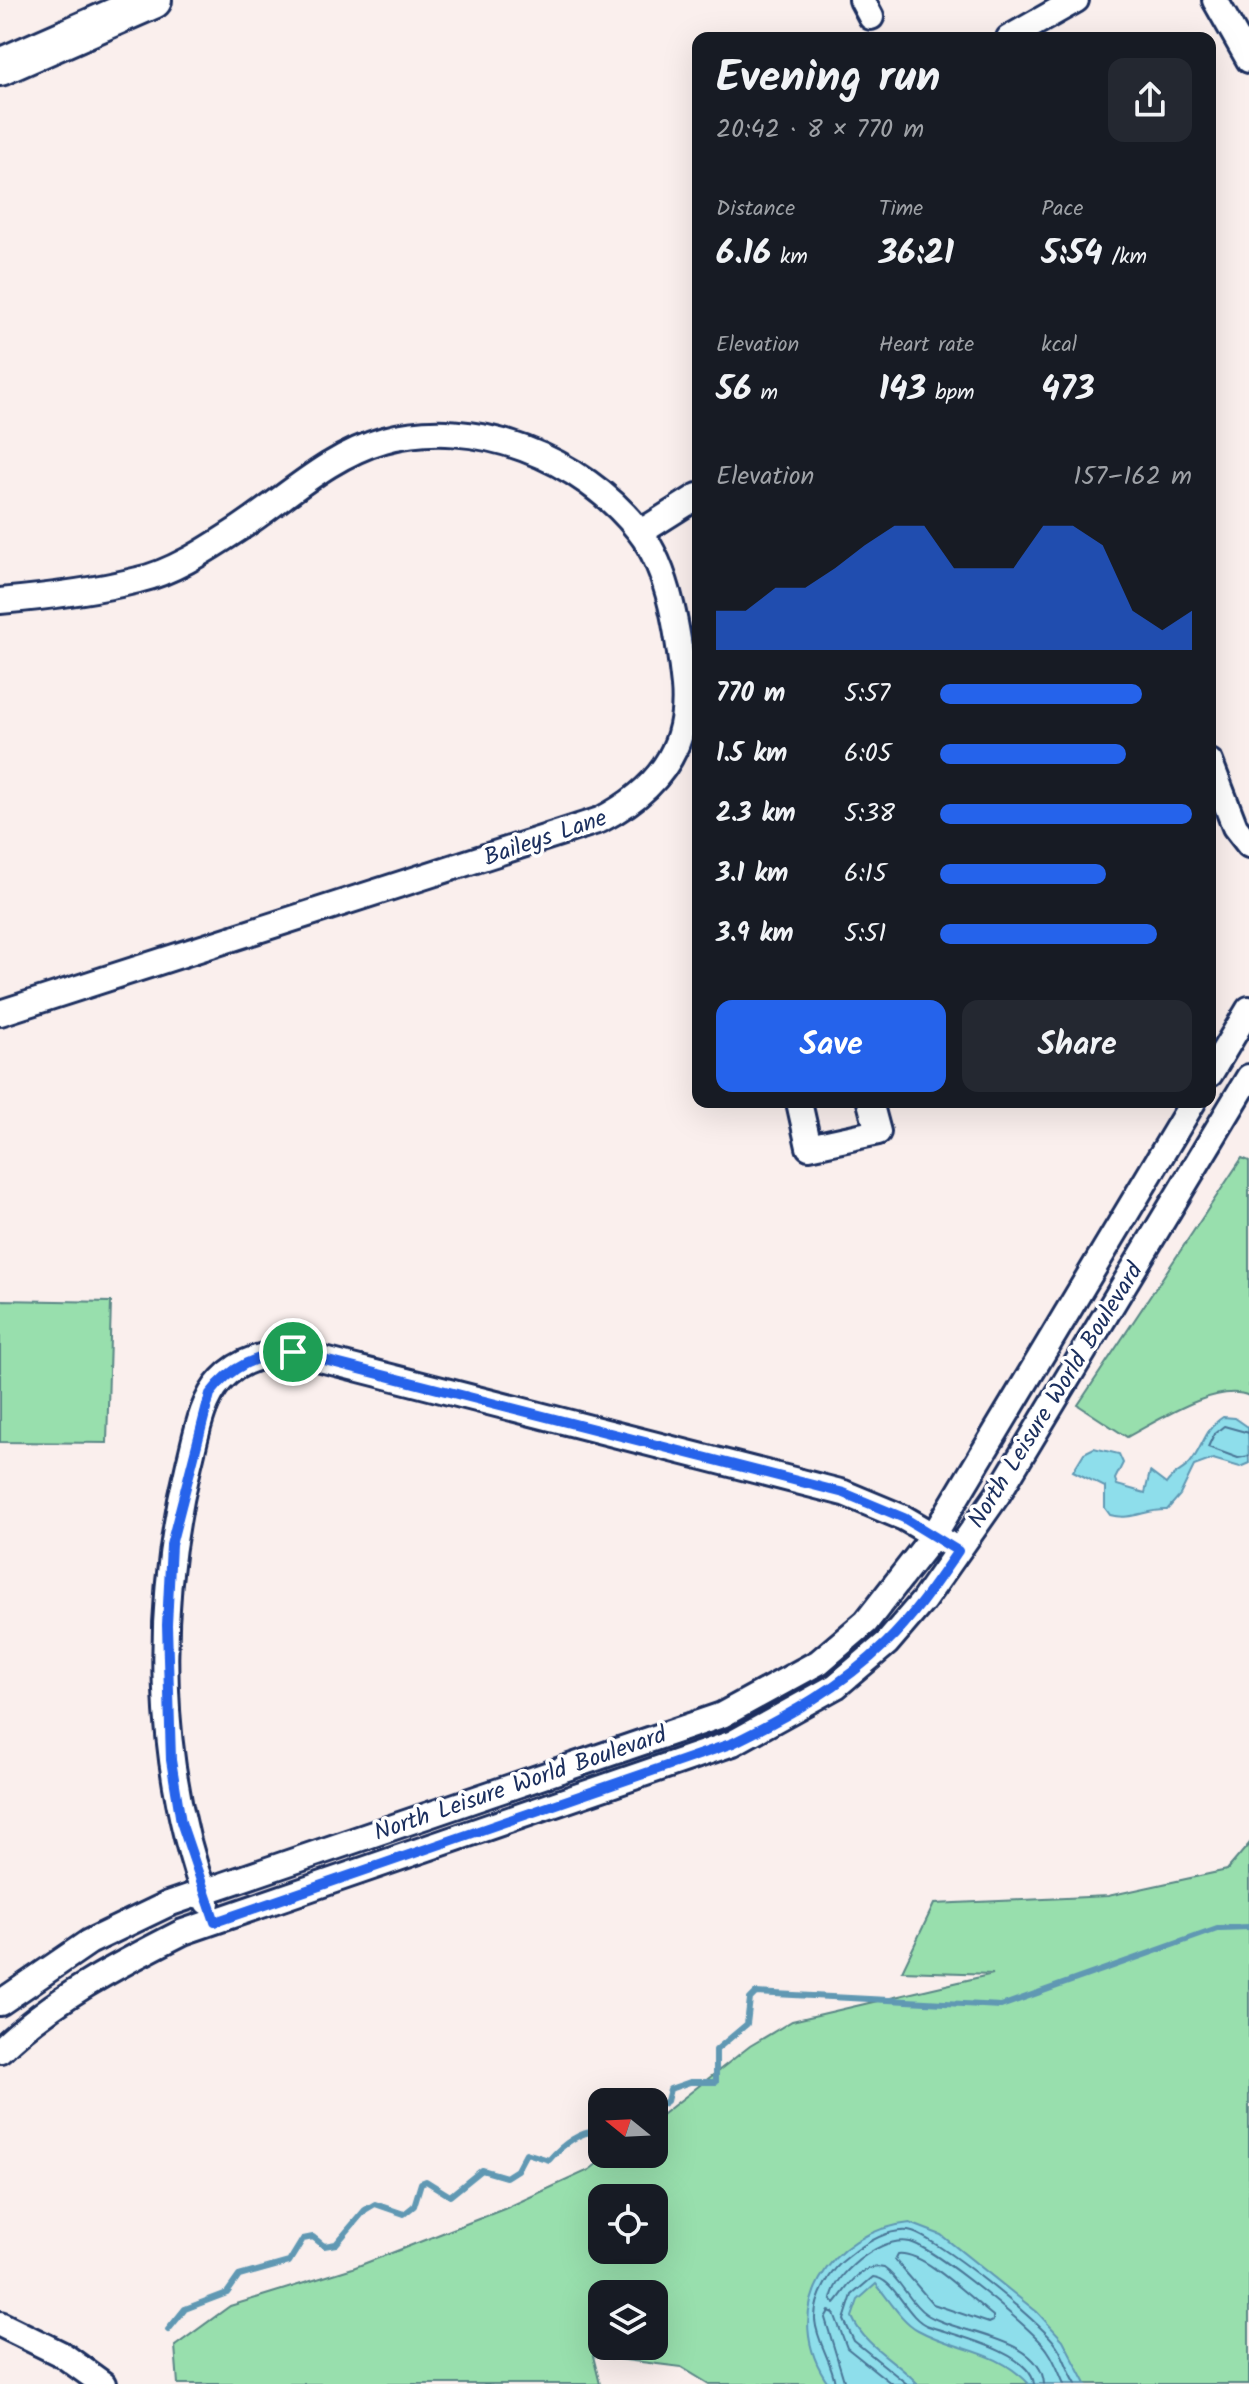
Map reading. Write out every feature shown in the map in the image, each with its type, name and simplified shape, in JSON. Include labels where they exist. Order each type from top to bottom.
[{"type":"highway","points":[[0,67],[153,0]]},
{"type":"street","points":[[1020,32],[1076,0]]},
{"type":"street","points":[[1215,0],[1249,60]]},
{"type":"street","name":"Baileys Lane","points":[[0,601],[140,580],[173,567],[242,527],[276,498],[354,451],[386,439],[420,434],[481,437],[539,454],[562,465],[607,497],[641,532],[667,588],[684,694],[681,731],[668,765],[632,803],[600,820],[0,1013]]},
{"type":"street","points":[[641,532],[692,500]]},
{"type":"street","points":[[1216,778],[1235,827],[1249,845]]},
{"type":"street","points":[[1216,1064],[1249,1009]]},
{"type":"street","name":"North Leisure World Boulevard","points":[[0,2050],[39,2014],[109,1969],[183,1932],[733,1743],[836,1686],[887,1643],[998,1494],[1249,1077]]},
{"type":"street","points":[[800,1108],[809,1147],[878,1132],[872,1108]]},
{"type":"street","name":"North Leisure World Boulevard","points":[[0,2003],[89,1942],[203,1890],[734,1709],[819,1662],[866,1622],[934,1535],[1189,1108]]},
{"type":"street","points":[[215,1922],[181,1822],[171,1760],[167,1625],[171,1545],[210,1394],[222,1378],[250,1360],[293,1352],[844,1493],[904,1518],[958,1551]]},
{"type":"street","points":[[0,2324],[63,2355],[103,2384]]},
{"type":"green space","points":[[1242,1158],[1249,1161],[1249,1396],[1236,1393],[1204,1398],[1127,1437],[1078,1405]]},
{"type":"green space","points":[[0,1300],[111,1302],[107,1443],[0,1442]]},
{"type":"green space","points":[[1249,1844],[1249,2384],[709,2384],[681,2367],[625,2360],[668,2360],[668,2280],[588,2280],[588,2360],[594,2360],[600,2384],[178,2384],[175,2346],[230,2306],[353,2268],[504,2209],[592,2168],[668,2168],[668,2110],[750,2046],[792,2021],[993,1974],[902,1971],[934,1904],[1108,1896],[1227,1870]]},
{"type":"water","points":[[1223,1417],[1235,1418],[1248,1427],[1249,1463],[1240,1467],[1213,1459],[1194,1466],[1180,1495],[1167,1510],[1125,1517],[1110,1515],[1105,1508],[1105,1487],[1073,1471],[1084,1453],[1094,1448],[1119,1454],[1123,1463],[1115,1479],[1117,1485],[1145,1493],[1150,1472],[1166,1484],[1190,1463],[1212,1427]]},
{"type":"water","points":[[910,2223],[941,2235],[1037,2312],[1063,2340],[1086,2384],[1029,2384],[1003,2363],[912,2326],[876,2284],[858,2300],[852,2317],[865,2337],[918,2384],[829,2384],[814,2357],[808,2330],[810,2304],[820,2280],[835,2258],[856,2241],[881,2229]]},
{"type":"waterway","points":[[668,2097],[670,2089],[690,2082],[716,2082],[716,2050],[747,2024],[750,1999],[756,1993],[1001,2006],[1220,1928],[1249,1927]]},
{"type":"waterway","points":[[168,2330],[185,2309],[227,2293],[239,2276],[289,2262],[303,2239],[313,2237],[324,2246],[336,2244],[365,2210],[375,2204],[404,2214],[414,2206],[421,2183],[426,2181],[450,2196],[482,2170],[506,2177],[517,2170],[526,2153],[549,2160],[566,2144],[588,2133]]},
{"type":"route","points":[[293,1352],[844,1493],[904,1518],[958,1551],[923,1601],[887,1643],[836,1686],[733,1743],[215,1922],[181,1822],[171,1760],[167,1625],[171,1545],[195,1439],[210,1394],[222,1378],[250,1360],[265,1354],[293,1352]]}]
